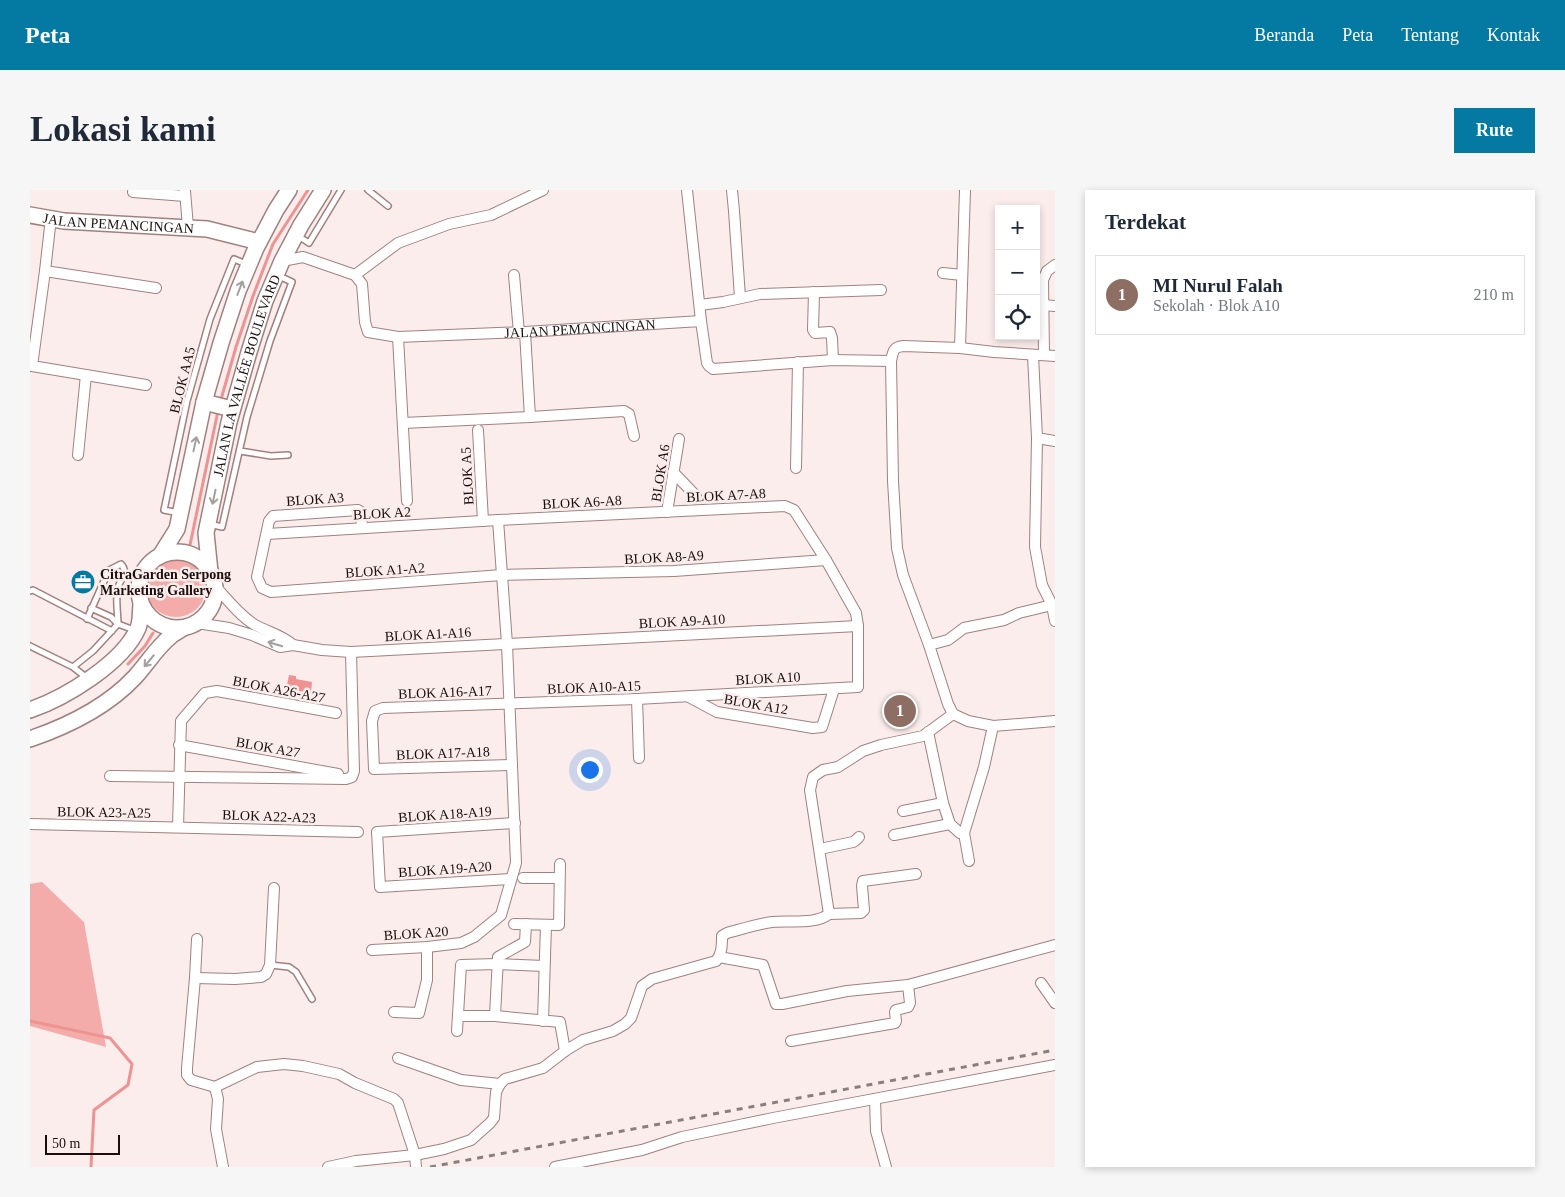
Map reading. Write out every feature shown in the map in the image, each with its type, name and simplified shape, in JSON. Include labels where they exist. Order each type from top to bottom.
[{"type":"street","points":[[134,190],[133,192],[185,193],[188,227]]},
{"type":"street","points":[[160,556],[177,529],[204,402],[224,334],[258,245],[276,210],[289,190]]},
{"type":"street","name":"JALAN LA VALLÉE BOULEVARD","points":[[212,579],[206,533],[232,409],[249,352],[279,268],[295,235],[324,190]]},
{"type":"street","points":[[279,268],[303,257],[355,275],[398,243],[442,226],[491,215],[543,190]]},
{"type":"street","points":[[687,190],[701,321],[709,366],[713,369],[833,360],[890,361]]},
{"type":"street","points":[[732,190],[740,297]]},
{"type":"street","points":[[960,348],[965,190]]},
{"type":"street","name":"JALAN PEMANCINGAN","points":[[30,215],[64,222],[207,229],[258,245]]},
{"type":"street","points":[[51,218],[46,271],[32,366],[146,385]]},
{"type":"street","points":[[1055,265],[1044,275],[1043,305],[1050,356],[960,348],[897,347],[890,361],[897,548],[903,575],[948,704],[953,714],[968,721],[993,726],[1055,721]]},
{"type":"street","points":[[46,271],[156,288]]},
{"type":"street","points":[[943,273],[962,274]]},
{"type":"street","name":"JALAN PEMANCINGAN","points":[[355,275],[362,284],[365,322],[368,332],[398,337],[522,332],[701,321]]},
{"type":"street","points":[[514,275],[522,332],[530,417]]},
{"type":"street","points":[[700,305],[774,293],[881,290]]},
{"type":"street","points":[[814,292],[813,330],[815,333],[830,332],[833,360]]},
{"type":"street","points":[[1043,305],[1055,306]]},
{"type":"street","points":[[398,337],[407,501]]},
{"type":"street","points":[[929,645],[948,640],[964,628],[1004,620],[1019,613],[1054,612],[1042,585],[1035,548],[1037,438],[1033,355]]},
{"type":"street","points":[[796,468],[798,362]]},
{"type":"street","points":[[78,455],[86,375]]},
{"type":"street","points":[[204,402],[232,409]]},
{"type":"street","points":[[403,423],[624,411],[629,414],[634,436]]},
{"type":"street","name":"BLOK A5","points":[[478,430],[483,521]]},
{"type":"street","points":[[1037,438],[1055,441]]},
{"type":"street","name":"BLOK A6","points":[[667,512],[680,439]]},
{"type":"street","points":[[673,472],[696,496]]},
{"type":"street","name":"BLOK A7-A8","points":[[667,512],[785,506],[794,510],[826,560]]},
{"type":"street","name":"BLOK A3","points":[[267,534],[270,520],[274,516],[358,510],[361,512],[362,528]]},
{"type":"street","name":"BLOK A6-A8","points":[[498,520],[667,512]]},
{"type":"street","points":[[498,520],[507,644],[515,823],[516,863],[511,879]]},
{"type":"street","name":"BLOK A2","points":[[267,534],[498,520]]},
{"type":"street","name":"BLOK A1-A2","points":[[267,534],[257,578],[262,588],[271,592],[502,575]]},
{"type":"street","points":[[30,710],[67,694],[89,680],[114,659],[131,639],[138,626],[141,605],[138,591],[141,577],[148,565],[160,556],[174,552],[188,554],[201,561],[212,579],[254,631]]},
{"type":"street","points":[[826,560],[856,613],[858,626]]},
{"type":"street","name":"BLOK A8-A9","points":[[502,575],[674,571],[826,560]]},
{"type":"street","points":[[30,739],[46,734],[80,718],[106,702],[134,678],[170,637],[208,613],[214,600],[212,579]]},
{"type":"street","points":[[141,605],[148,616],[158,624],[170,628],[190,625],[254,631]]},
{"type":"street","name":"BLOK A9-A10","points":[[507,644],[858,626]]},
{"type":"street","name":"BLOK A10","points":[[684,696],[858,687],[858,626]]},
{"type":"street","name":"BLOK A1-A16","points":[[254,631],[280,647],[293,645],[351,652],[507,644]]},
{"type":"street","points":[[110,776],[349,778],[354,771],[351,652]]},
{"type":"street","name":"BLOK A12","points":[[684,696],[716,712],[813,728],[822,727],[834,688]]},
{"type":"street","name":"BLOK A26-A27","points":[[179,746],[181,721],[205,693],[218,691],[336,713]]},
{"type":"street","name":"BLOK A10-A15","points":[[509,703],[684,696]]},
{"type":"street","points":[[637,699],[639,758]]},
{"type":"street","name":"BLOK A16-A17","points":[[374,769],[372,721],[375,711],[383,708],[509,703]]},
{"type":"street","points":[[829,914],[810,790],[813,777],[823,770],[838,767],[863,751],[923,736],[953,714]]},
{"type":"street","points":[[969,861],[964,833],[984,767],[993,726]]},
{"type":"street","points":[[928,732],[943,803],[950,824],[960,833],[964,833]]},
{"type":"street","points":[[178,828],[179,746]]},
{"type":"street","name":"BLOK A27","points":[[179,746],[349,778]]},
{"type":"street","name":"BLOK A17-A18","points":[[374,769],[512,765]]},
{"type":"street","points":[[903,811],[943,803]]},
{"type":"street","name":"BLOK A18-A19","points":[[380,887],[377,832],[515,823]]},
{"type":"street","name":"BLOK A23-A25","points":[[30,824],[178,828]]},
{"type":"street","points":[[894,835],[950,824]]},
{"type":"street","name":"BLOK A22-A23","points":[[178,828],[358,832]]},
{"type":"street","points":[[820,849],[853,842],[859,837]]},
{"type":"street","points":[[514,924],[559,925],[560,864]]},
{"type":"street","points":[[328,1167],[356,1161],[415,1155],[444,1149],[471,1140],[494,1118],[496,1092],[505,1079],[543,1068],[583,1040],[613,1031],[626,1024],[631,1018],[642,986],[652,979],[716,961],[722,950],[722,936],[727,933],[772,922],[817,920],[829,914],[861,913],[864,910],[862,886],[864,881],[916,874]]},
{"type":"street","points":[[523,878],[559,878]]},
{"type":"street","name":"BLOK A19-A20","points":[[380,887],[511,879]]},
{"type":"street","name":"BLOK A20","points":[[372,950],[461,943],[474,937],[501,915],[511,879]]},
{"type":"street","points":[[195,978],[261,978],[266,974],[270,965],[274,888]]},
{"type":"street","points":[[495,1016],[498,957],[525,942],[526,924]]},
{"type":"street","points":[[543,1021],[546,925]]},
{"type":"street","points":[[197,940],[186,1068],[187,1075],[191,1080],[215,1087],[257,1067],[284,1064],[338,1074],[355,1084],[394,1099],[398,1104],[415,1155],[416,1167]]},
{"type":"street","points":[[719,957],[763,965],[776,1004],[782,1004],[847,992],[908,985],[1055,945]]},
{"type":"street","points":[[394,1012],[419,1013],[426,980],[427,947]]},
{"type":"street","points":[[457,1031],[461,965],[544,966]]},
{"type":"street","points":[[1041,983],[1055,1003]]},
{"type":"street","points":[[790,1041],[895,1022],[896,1010],[908,1007],[910,1003],[908,985]]},
{"type":"street","points":[[458,1016],[495,1016],[560,1022],[565,1051]]},
{"type":"street","points":[[398,1058],[461,1080],[500,1084]]},
{"type":"street","points":[[555,1167],[642,1150],[682,1137],[1055,1065]]},
{"type":"street","points":[[215,1087],[218,1099],[216,1129],[223,1167]]},
{"type":"street","points":[[875,1099],[876,1131],[886,1167]]},
{"type":"lane","points":[[295,235],[309,243],[342,190]]},
{"type":"lane","points":[[368,190],[388,206]]},
{"type":"lane","name":"BLOK AA5","points":[[180,513],[164,510],[187,401],[207,328],[234,259],[249,265]]},
{"type":"lane","points":[[208,524],[222,527],[247,417],[270,341],[292,282],[279,268]]},
{"type":"lane","points":[[240,451],[271,456],[288,455]]},
{"type":"lane","points":[[73,667],[93,651],[118,624],[118,586],[125,573],[125,568],[121,564],[109,570],[87,619]]},
{"type":"lane","points":[[30,591],[33,590],[112,631]]},
{"type":"lane","points":[[92,608],[111,617],[118,624],[136,631]]},
{"type":"lane","points":[[30,646],[73,667],[89,680]]},
{"type":"lane","points":[[270,965],[289,967],[296,972],[312,999]]},
{"type":"shaded area","points":[[176,557],[193,562],[201,570],[206,587],[201,604],[193,612],[176,617],[159,612],[151,604],[146,587],[151,570],[159,562]]},
{"type":"shaded area","points":[[289,675],[296,676],[296,679],[312,682],[311,693],[286,689]]},
{"type":"shaded area","points":[[42,882],[84,922],[106,1047],[30,1026],[30,884]]},
{"type":"waterway","points":[[220,403],[236,347],[273,244],[308,190]]},
{"type":"waterway","points":[[190,545],[218,411]]},
{"type":"waterway","points":[[128,664],[145,646],[153,633]]},
{"type":"waterway","points":[[30,1021],[110,1038],[132,1064],[128,1085],[94,1110],[91,1167]]},
{"type":"railway","points":[[430,1167],[1055,1050]]},
{"type":"place","name":"CitraGarden Serpong Marketing Gallery","points":[[83,582]]},
{"type":"place","name":"MI Nurul Falah","points":[[900,711]]}]
